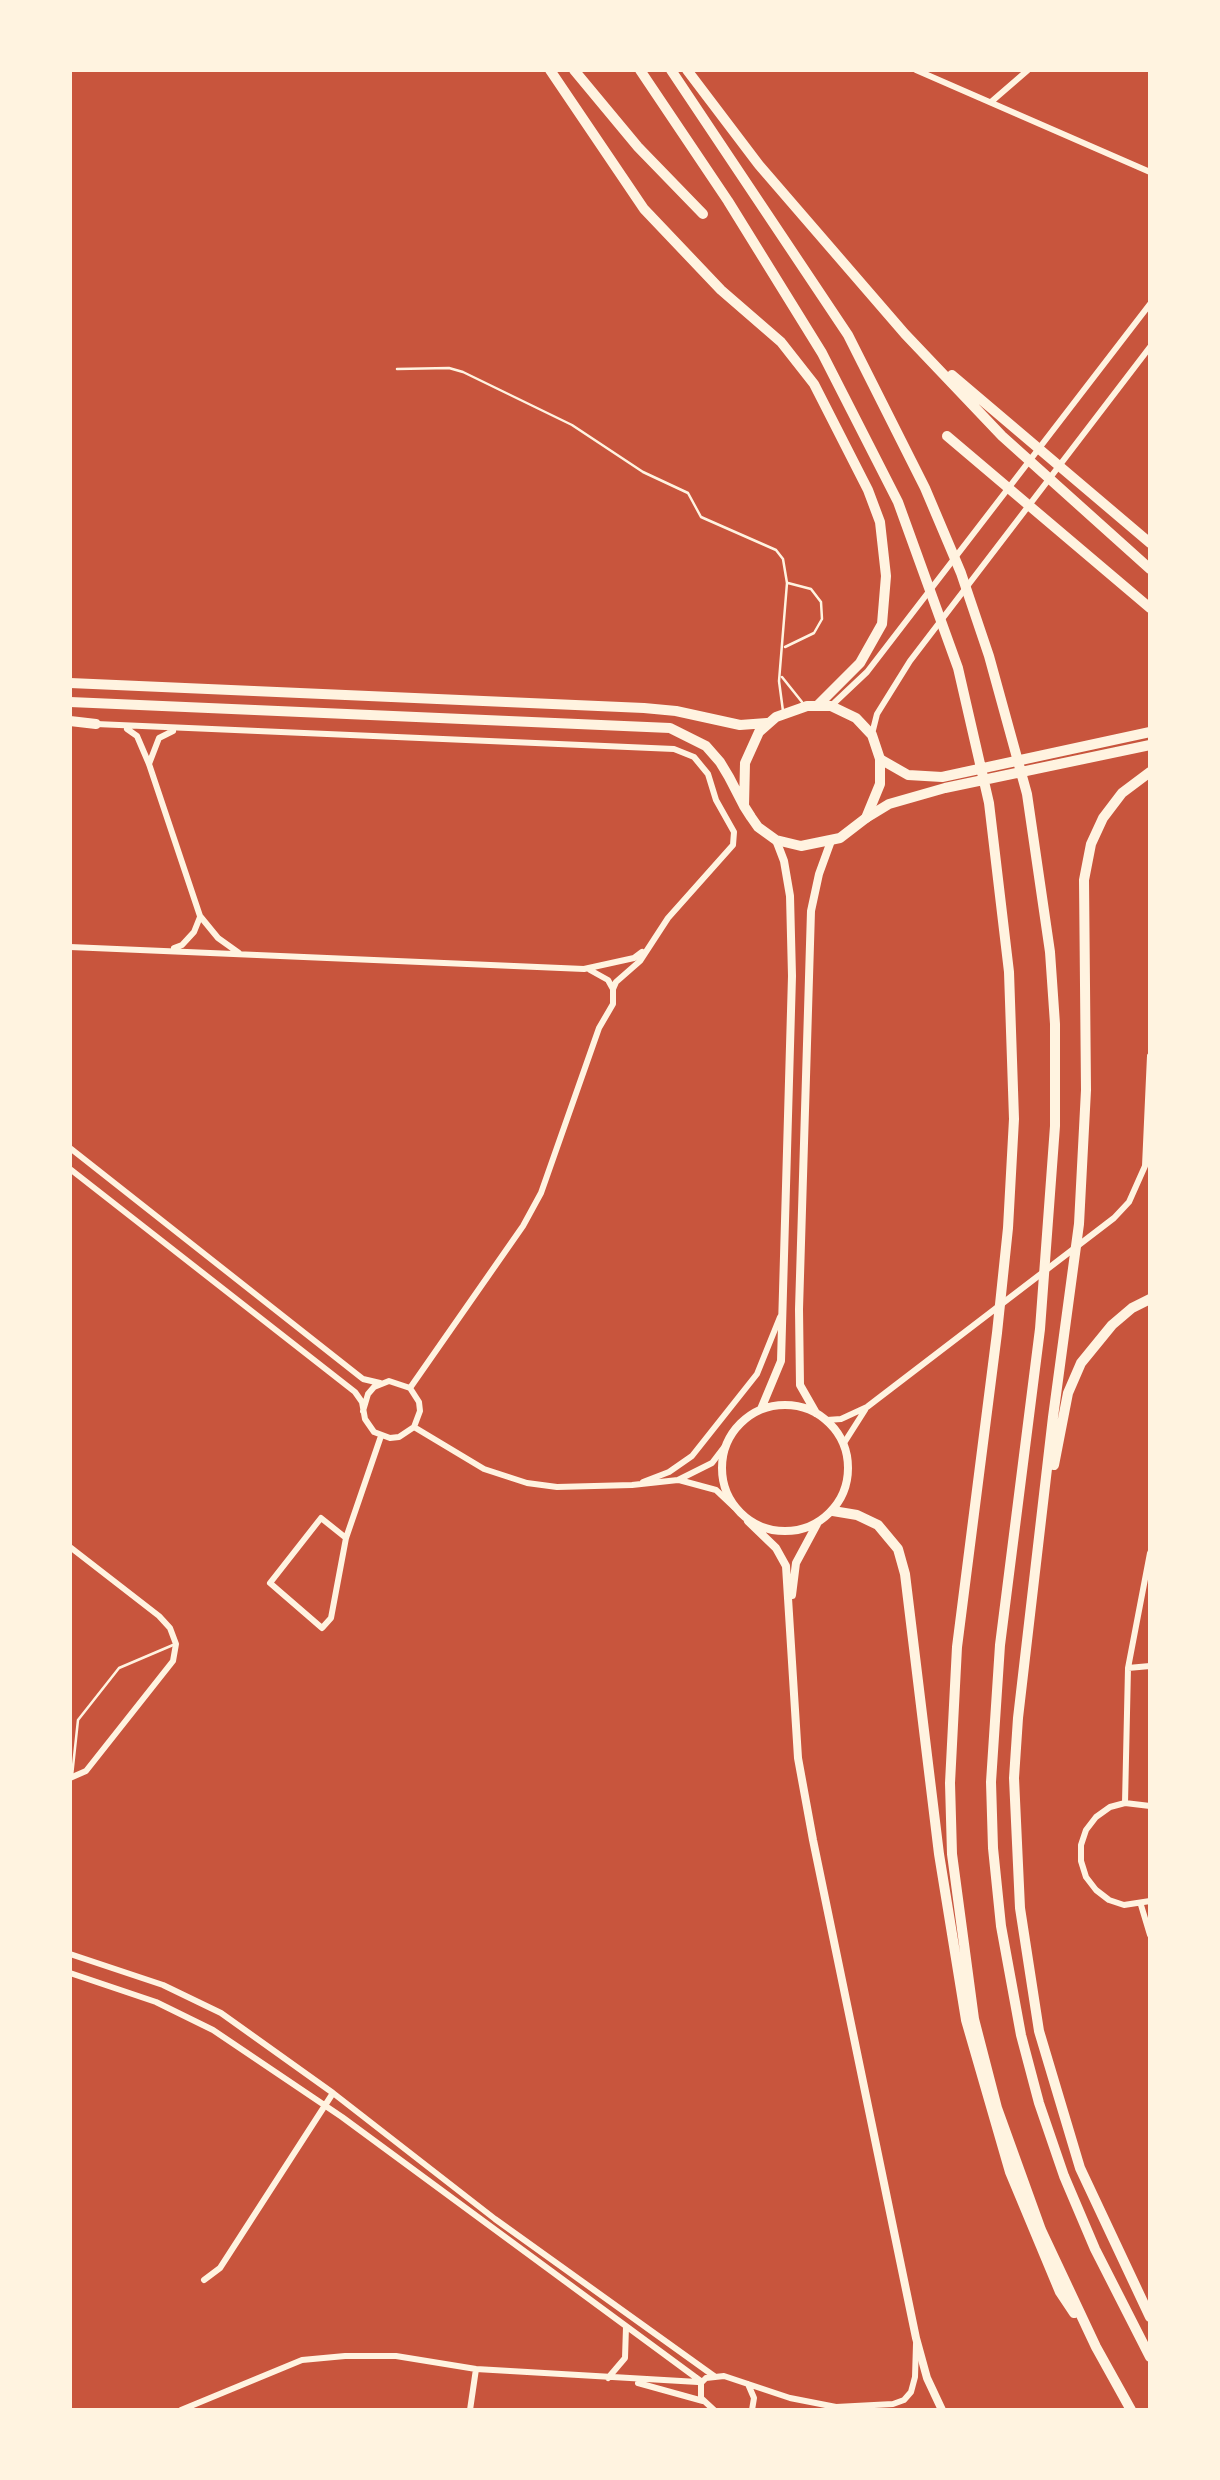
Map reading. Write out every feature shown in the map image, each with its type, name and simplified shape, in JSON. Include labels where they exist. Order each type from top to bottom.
[{"type":"highway","points":[[550,70],[644,209],[721,290],[781,342],[814,384],[880,522],[886,576],[882,624],[860,662],[839,687],[812,705],[784,713],[768,723],[752,743],[744,764],[744,806]]},
{"type":"highway","points":[[574,70],[638,147],[703,214]]},
{"type":"highway","points":[[640,70],[728,201],[822,353],[898,502],[958,668],[989,803],[1010,972],[1014,1119],[999,1316],[958,1648],[950,1783],[952,1854],[974,2019],[997,2108],[1042,2230],[1096,2347]]},
{"type":"highway","points":[[672,70],[848,335],[925,488],[962,573],[990,656],[1027,794],[1050,952],[1055,1126],[1040,1329],[1000,1644],[992,1766],[993,1848],[1007,1962],[1039,2103],[1064,2176],[1096,2250],[1150,2357]]},
{"type":"highway","points":[[687,70],[759,165],[904,334],[1002,436],[1150,570]]},
{"type":"highway","points":[[904,334],[1150,542]]},
{"type":"highway","points":[[947,436],[1150,608]]},
{"type":"highway","points":[[1075,482],[1150,535]]},
{"type":"highway","points":[[70,683],[644,708],[676,710],[740,726],[768,723]]},
{"type":"highway","points":[[70,702],[670,728],[706,746],[720,762],[758,827],[776,840],[801,846],[831,841],[851,832],[889,804],[944,782],[1077,754],[1150,745]]},
{"type":"highway","points":[[812,705],[831,706],[856,718],[872,735],[880,759],[880,784],[866,818]]},
{"type":"highway","points":[[70,722],[96,724]]},
{"type":"highway","points":[[1077,754],[1150,732]]},
{"type":"highway","points":[[880,759],[908,775],[944,782]]},
{"type":"highway","points":[[1150,772],[1111,806],[1097,830],[1087,861],[1083,1171],[1014,1778],[1014,1848],[1028,1968],[1049,2066],[1080,2168],[1150,2317]]},
{"type":"highway","points":[[1036,1560],[1068,1392],[1080,1363],[1112,1325],[1132,1308],[1150,1300]]},
{"type":"highway","points":[[833,1511],[857,1514],[878,1525],[898,1549],[905,1574],[939,1854],[966,2020],[990,2110],[1022,2202],[1060,2292],[1131,2410]]},
{"type":"street","points":[[916,70],[1150,172]]},
{"type":"street","points":[[991,102],[1028,70]]},
{"type":"street","points":[[831,706],[867,672],[1150,304]]},
{"type":"street","points":[[872,735],[877,714],[910,661],[1150,347]]},
{"type":"street","points":[[96,724],[674,749],[694,758],[708,774],[716,800],[734,832],[733,845],[668,918],[640,962],[612,989]]},
{"type":"street","points":[[122,726],[137,736],[150,764],[200,916],[218,938],[239,954]]},
{"type":"street","points":[[150,764],[159,738],[180,728]]},
{"type":"street","points":[[761,1410],[781,1360],[783,1310],[792,922],[784,862],[776,840]]},
{"type":"street","points":[[816,1413],[800,1386],[798,1344],[811,911],[831,841]]},
{"type":"street","points":[[166,951],[182,945],[194,932],[200,916]]},
{"type":"street","points":[[70,947],[584,969],[598,972],[608,980],[613,1004],[599,1028],[541,1193],[523,1226],[410,1388]]},
{"type":"street","points":[[584,969],[634,958],[647,948]]},
{"type":"street","points":[[827,1420],[841,1419],[867,1407],[1114,1218],[1129,1202],[1145,1166],[1150,1056]]},
{"type":"street","points":[[70,1148],[363,1378],[410,1388],[420,1411],[414,1427],[399,1437],[381,1436],[368,1426],[355,1392],[70,1170]]},
{"type":"street","points":[[632,1486],[669,1472],[692,1456],[757,1374],[783,1310]]},
{"type":"street","points":[[363,1410],[368,1394],[382,1383]]},
{"type":"street","points":[[414,1427],[482,1468],[526,1483],[570,1488],[632,1486],[678,1480],[712,1464],[734,1430],[761,1410],[780,1405],[816,1413],[827,1420],[844,1443],[848,1478],[843,1496],[817,1524],[796,1563],[790,1609]]},
{"type":"street","points":[[844,1443],[867,1407]]},
{"type":"street","points":[[346,1538],[321,1518],[270,1584],[322,1628],[332,1618],[346,1538],[381,1436]]},
{"type":"street","points":[[726,1446],[722,1477],[734,1506]]},
{"type":"street","points":[[678,1480],[716,1490],[776,1548],[786,1566],[791,1688],[801,1774],[916,2338],[927,2378],[942,2410]]},
{"type":"street","points":[[748,1521],[782,1532],[817,1524]]},
{"type":"street","points":[[70,1547],[159,1616],[170,1628],[176,1644],[173,1661],[86,1771],[71,1778]]},
{"type":"street","points":[[1126,1802],[1128,1668],[1137,1613],[1144,1602],[1150,1553]]},
{"type":"street","points":[[1128,1668],[1150,1666]]},
{"type":"street","points":[[1150,1806],[1126,1802],[1110,1807],[1096,1816],[1081,1845],[1086,1877],[1096,1890],[1124,1905],[1150,1902]]},
{"type":"street","points":[[1141,1904],[1150,1935]]},
{"type":"street","points":[[70,1954],[163,1985],[221,2013],[333,2093],[495,2219],[714,2376],[836,2407],[879,2408],[904,2400],[911,2392],[916,2338]]},
{"type":"street","points":[[70,1973],[156,2002],[213,2030],[325,2106],[701,2382],[708,2407]]},
{"type":"street","points":[[204,2280],[220,2268],[333,2093]]},
{"type":"street","points":[[608,2378],[625,2358],[626,2326]]},
{"type":"street","points":[[181,2410],[302,2360],[396,2356],[476,2368],[628,2380],[701,2382],[714,2376]]},
{"type":"street","points":[[470,2410],[476,2368]]},
{"type":"street","points":[[628,2380],[708,2407]]},
{"type":"street","points":[[747,2383],[754,2398],[752,2410]]},
{"type":"lane","points":[[397,369],[462,372],[572,425],[643,472],[688,493],[700,517],[776,550],[783,560],[787,583],[779,681],[784,713]]},
{"type":"lane","points":[[784,648],[814,633],[822,618],[821,602],[812,589],[787,583]]},
{"type":"lane","points":[[782,676],[791,692],[812,705]]},
{"type":"lane","points":[[1137,1613],[1147,1611]]},
{"type":"lane","points":[[71,1778],[78,1720],[119,1668],[176,1644]]}]
